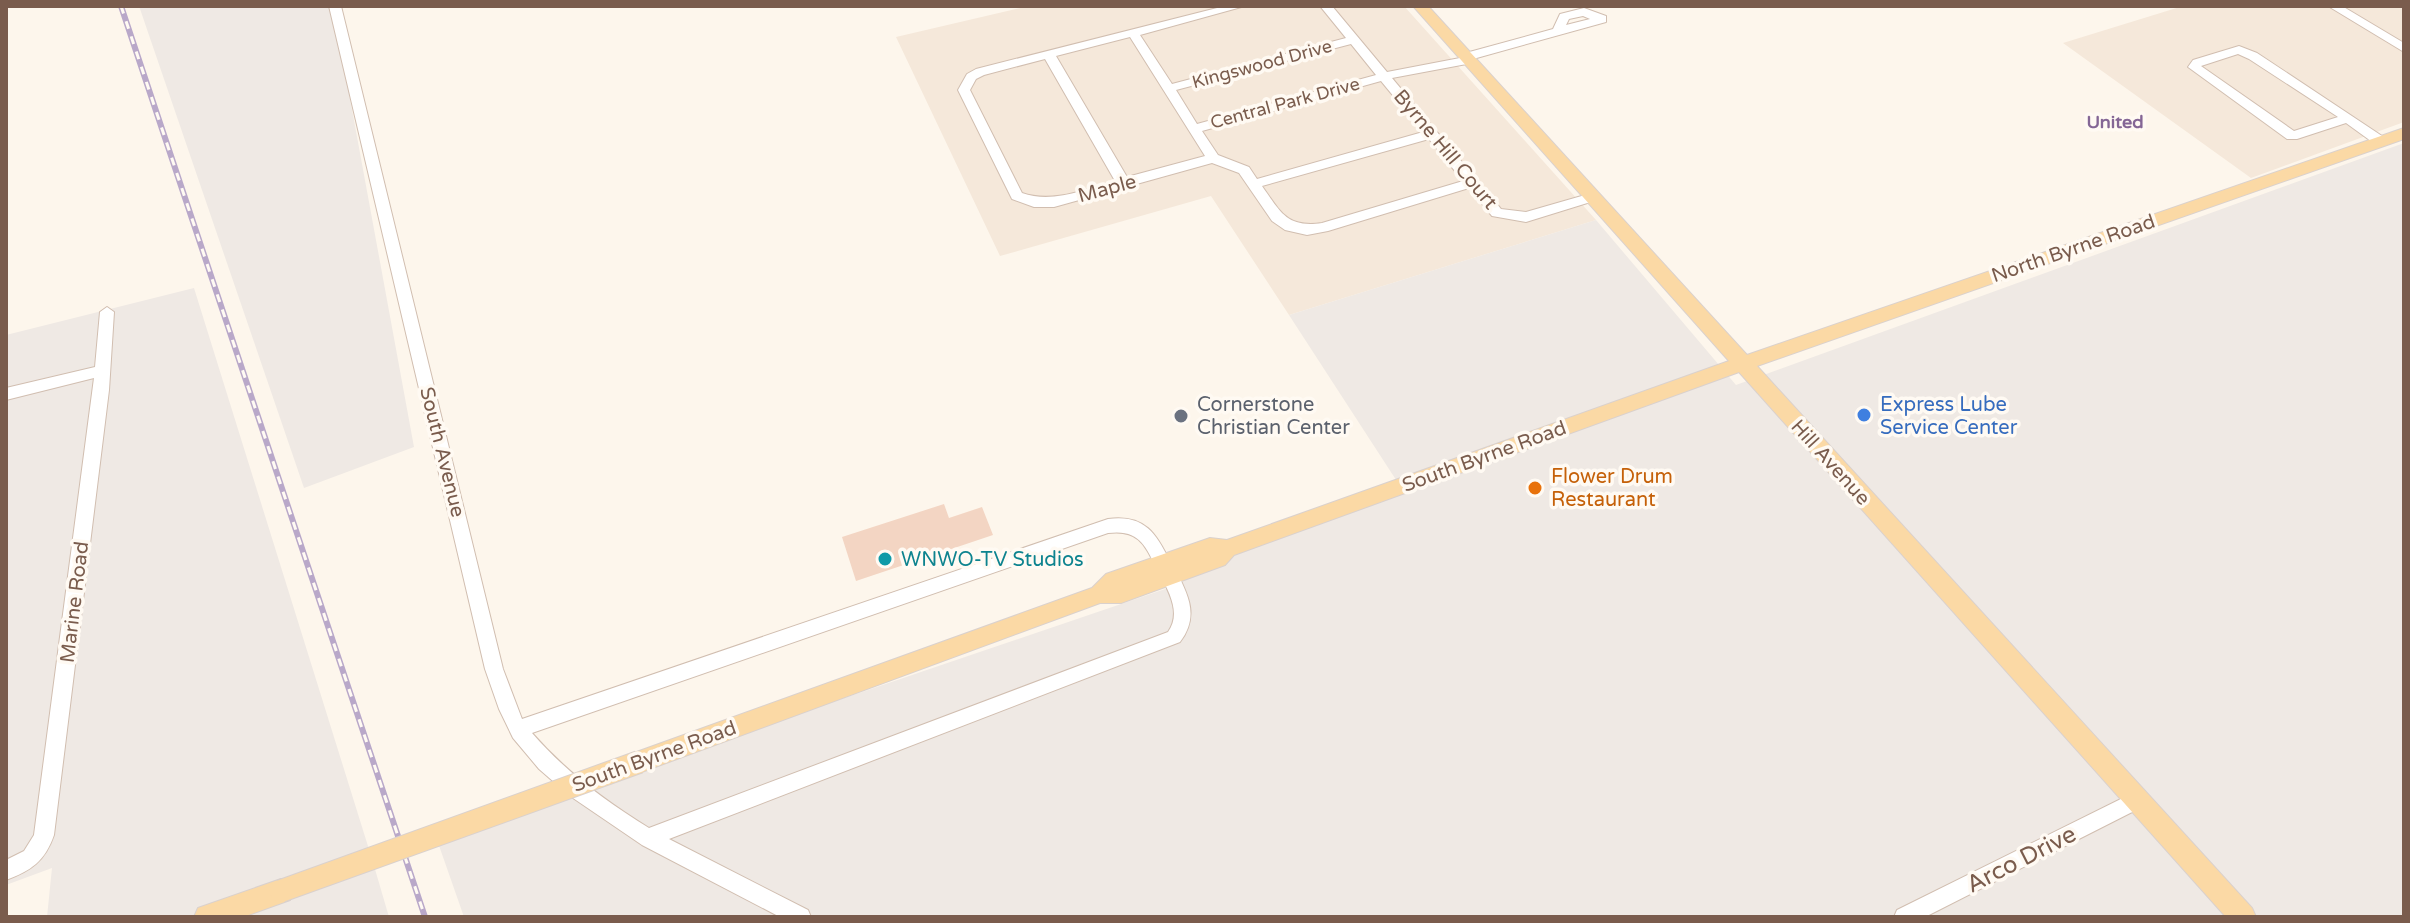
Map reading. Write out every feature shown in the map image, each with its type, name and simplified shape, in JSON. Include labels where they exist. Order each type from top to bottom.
[{"type":"main road","name":"Hill Avenue","points":[[1420,6],[2243,917]]},
{"type":"main road","name":"North Byrne Road","points":[[1742,364],[2404,133]]},
{"type":"main road","name":"South Byrne Road","points":[[207,917],[1100,594],[1121,594],[1166,570],[1218,559],[1227,549],[1742,364]]},
{"type":"street","name":"South Avenue","points":[[335,6],[503,699],[518,729],[557,774],[590,801],[649,837]]},
{"type":"street","points":[[1124,184],[1048,54],[1239,6]]},
{"type":"street","points":[[2334,6],[2404,48]]},
{"type":"street","name":"Byrne Hill Court","points":[[1328,9],[1497,213],[1526,217],[1592,197]]},
{"type":"street","name":"Central Park Drive","points":[[1196,128],[1385,76],[1467,59],[1558,31]]},
{"type":"street","points":[[1133,33],[1213,158],[1244,170],[1277,218],[1290,227],[1307,230],[1472,183]]},
{"type":"street","name":"Kingswood Drive","points":[[1170,88],[1354,40]]},
{"type":"street","points":[[2348,118],[2292,136],[2194,67],[2197,63],[2233,51],[2247,52],[2348,118],[2380,141]]},
{"type":"street","name":"Maple","points":[[1048,54],[971,77],[964,90],[1017,196],[1034,202],[1054,202],[1213,158]]},
{"type":"street","points":[[1255,184],[1430,134]]},
{"type":"street","name":"Marine Road","points":[[6,870],[30,861],[41,849],[44,835],[107,312]]},
{"type":"street","points":[[6,394],[101,371]]},
{"type":"street","points":[[518,729],[1108,526],[1124,523],[1140,528],[1153,542],[1179,593],[1184,615],[1174,637],[649,837]]},
{"type":"street","name":"Arco Drive","points":[[1904,917],[2137,800]]},
{"type":"street","points":[[649,837],[801,917]]},
{"type":"shaded area","points":[[139,6],[333,6],[414,447],[304,488]]},
{"type":"shaded area","points":[[1029,6],[1404,6],[1596,220],[1289,315],[1211,196],[1000,256],[896,37]]},
{"type":"shaded area","points":[[2183,6],[2404,6],[2404,122],[2251,178],[2063,43]]},
{"type":"shaded area","points":[[2404,143],[2404,917],[464,917],[436,837],[1174,586],[1281,529],[1400,486],[1289,315],[1596,220],[1736,385]]},
{"type":"shaded area","points":[[194,288],[389,917],[47,917],[52,868],[6,885],[6,335]]},
{"type":"building","name":"WNWO-TV Studios","points":[[944,504],[949,518],[982,507],[993,535],[856,581],[842,537]]},
{"type":"railway","points":[[121,6],[425,917]]},
{"type":"place","name":"Express Lube Service Center","points":[[1864,415]]},
{"type":"place","name":"Cornerstone Christian Center","points":[[1181,416]]},
{"type":"place","name":"Flower Drum Restaurant","points":[[1535,488]]},
{"type":"place","name":"WNWO-TV Studios","points":[[885,559]]},
{"type":"district","name":"United","points":[[2115,122]]}]
